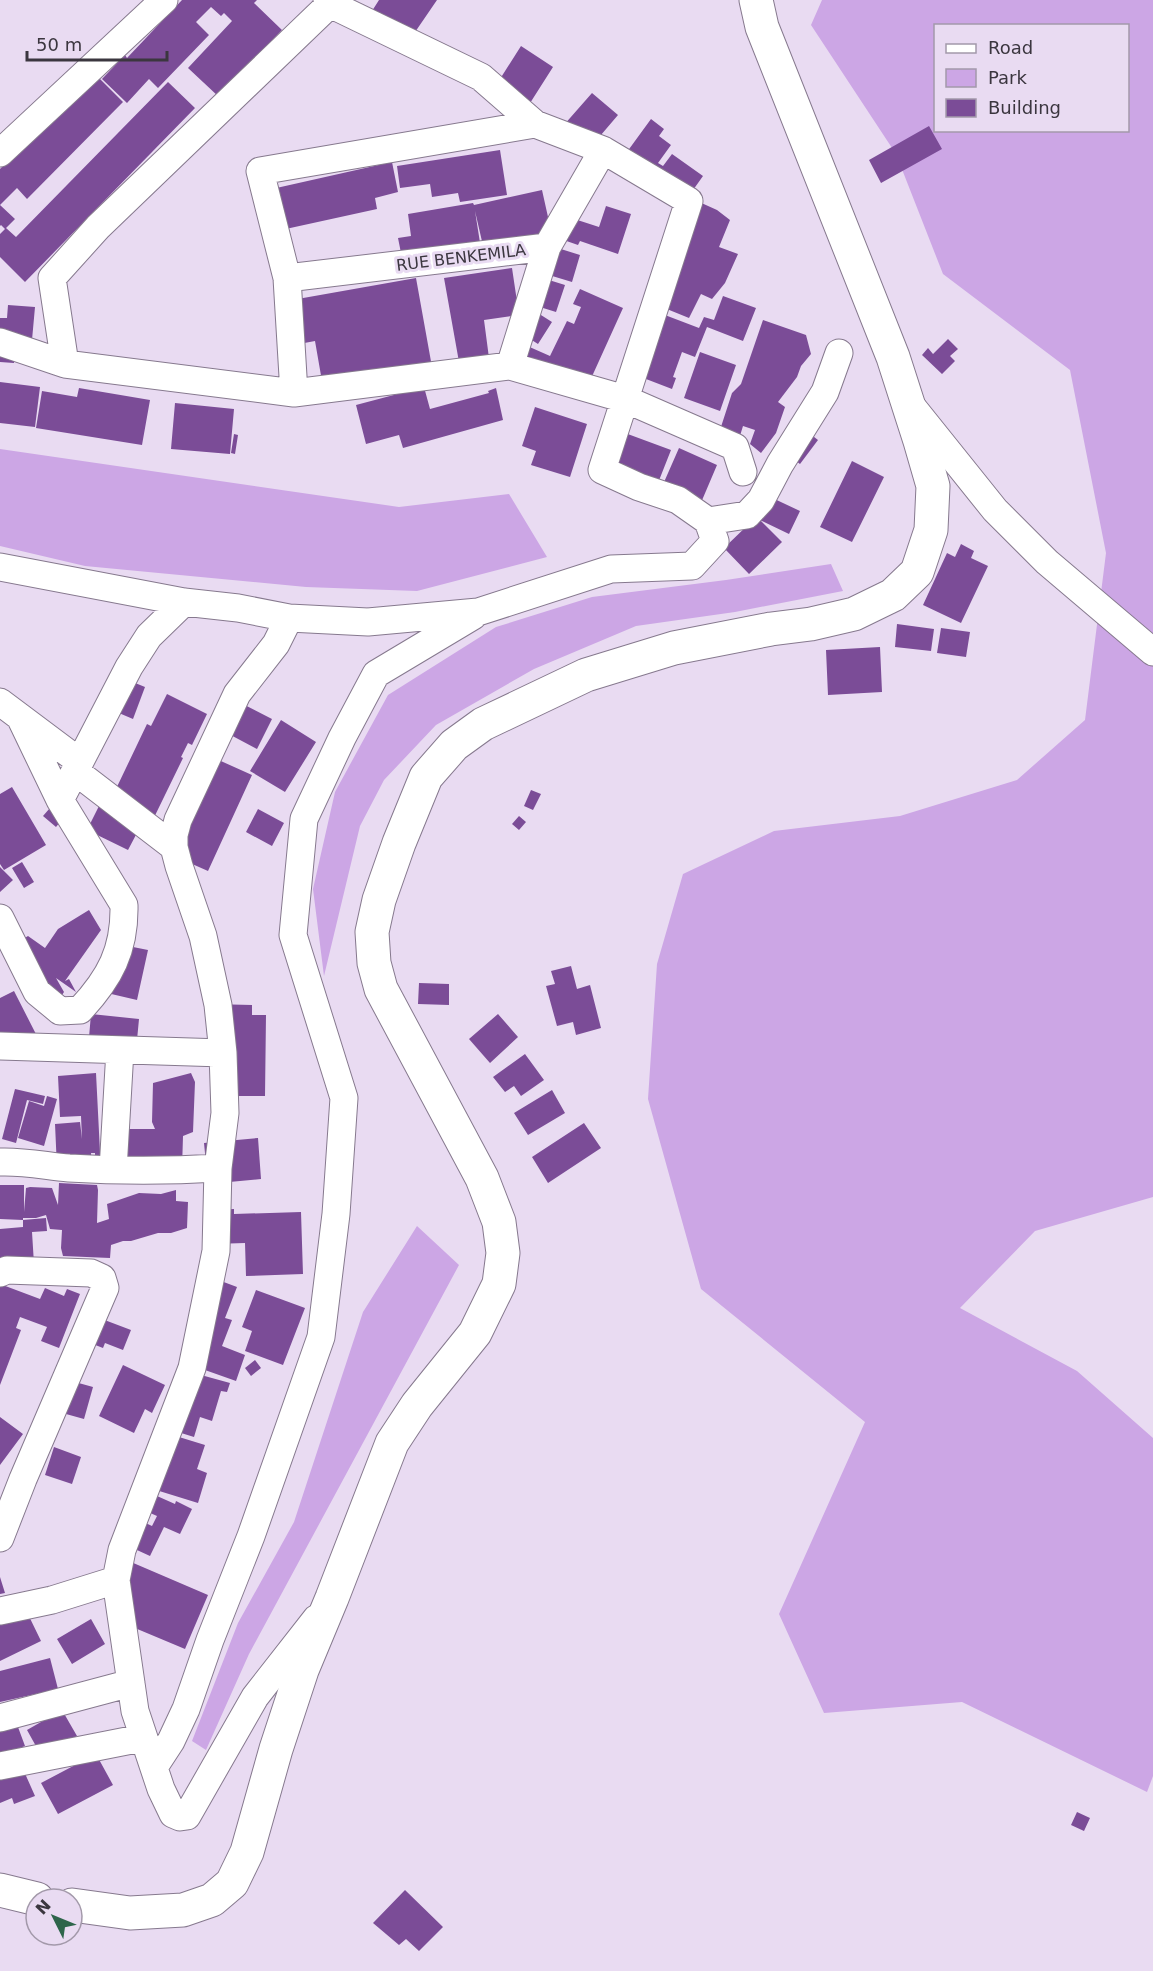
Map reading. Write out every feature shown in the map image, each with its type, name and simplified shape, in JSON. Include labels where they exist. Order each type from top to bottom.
[{"type":"main road","points":[[84,1907],[130,1913],[183,1910],[212,1900],[232,1883],[247,1852],[276,1749],[302,1670],[392,1443],[417,1405],[475,1333],[499,1284],[503,1253],[499,1222],[482,1178],[381,989],[374,963],[372,932],[380,900],[399,843],[426,777],[454,745],[483,724],[586,675],[674,648],[771,629],[812,624],[854,614],[893,595],[917,572],[931,530],[933,486],[892,357],[762,27],[756,0]]},
{"type":"main road","points":[[0,1890],[24,1896]]},
{"type":"street","points":[[0,153],[164,0]]},
{"type":"street","points":[[0,567],[184,602],[238,608],[289,618],[368,622],[478,612],[611,569],[692,566],[715,542],[708,521],[678,500],[611,466],[625,399],[689,201],[603,150],[535,124],[481,77],[328,2],[98,227],[52,278],[65,364]]},
{"type":"street","points":[[294,393],[287,278],[260,171],[535,124]]},
{"type":"street","points":[[547,247],[603,150]]},
{"type":"street","name":"RUE BENKEMILA","points":[[287,278],[547,247],[510,366]]},
{"type":"street","points":[[0,342],[65,364],[294,393],[510,366],[625,399],[739,460],[780,464]]},
{"type":"street","points":[[708,521],[747,515],[761,500],[780,464],[825,392],[839,353]]},
{"type":"street","points":[[907,401],[995,510],[1047,562],[1153,652]]},
{"type":"street","points":[[60,800],[129,667],[149,636],[184,602]]},
{"type":"street","points":[[154,1767],[171,1741],[186,1709],[210,1640],[251,1536],[321,1337],[336,1214],[344,1098],[293,935],[304,819],[342,738],[376,674],[478,612]]},
{"type":"street","points":[[289,618],[276,644],[237,694],[178,820],[174,835],[174,848],[179,866],[203,936],[218,1005],[223,1053],[225,1113],[218,1168],[216,1251],[192,1368],[122,1550],[116,1580],[135,1711],[142,1738],[173,1814],[180,1817],[187,1816],[255,1697],[332,1598]]},
{"type":"street","points":[[0,702],[174,848]]},
{"type":"street","points":[[0,918],[37,992],[60,1011],[80,1010],[94,996],[115,963],[124,925],[124,905],[60,800],[21,719]]},
{"type":"street","points":[[0,1046],[223,1053]]},
{"type":"street","points":[[113,1170],[120,1050]]},
{"type":"street","points":[[0,1162],[20,1161],[68,1168],[113,1170],[161,1171],[218,1168]]},
{"type":"street","points":[[0,1273],[7,1270],[91,1274],[102,1278],[105,1288],[0,1538]]},
{"type":"street","points":[[0,1611],[52,1600],[116,1580]]},
{"type":"street","points":[[0,1718],[131,1683]]},
{"type":"street","points":[[0,1766],[142,1738]]},
{"type":"green space","points":[[822,0],[1153,0],[1153,1197],[1035,1231],[960,1308],[1077,1371],[1153,1438],[1153,1776],[1147,1792],[962,1702],[824,1713],[779,1614],[865,1422],[701,1289],[648,1099],[657,964],[683,874],[774,831],[900,816],[1017,780],[1085,720],[1106,553],[1070,370],[943,274],[896,154],[811,25]]},
{"type":"green space","points":[[0,449],[399,507],[509,494],[547,557],[417,591],[306,587],[85,566],[0,546]]},
{"type":"green space","points":[[831,564],[843,591],[735,612],[636,626],[534,669],[436,725],[384,780],[360,826],[324,976],[313,889],[335,792],[388,695],[496,627],[592,597]]},
{"type":"green space","points":[[417,1226],[459,1265],[249,1654],[206,1750],[192,1741],[238,1623],[294,1522],[363,1312]]},
{"type":"building","points":[[182,0],[257,0],[254,3],[282,30],[219,97],[188,68],[232,21],[224,13],[221,16],[211,7],[196,22],[209,35],[158,88],[149,79],[127,103],[102,79],[125,55],[127,58]]},
{"type":"building","points":[[379,0],[437,0],[411,38],[372,11]]},
{"type":"building","points":[[521,46],[553,67],[525,111],[493,90]]},
{"type":"building","points":[[95,74],[123,102],[27,199],[17,188],[0,205],[0,169]]},
{"type":"building","points":[[168,82],[195,108],[25,282],[0,257],[0,234],[5,229],[0,226],[0,205],[15,219],[6,228],[16,237]]},
{"type":"building","points":[[592,93],[618,115],[589,149],[563,126]]},
{"type":"building","points":[[651,119],[664,129],[659,136],[671,145],[658,163],[663,166],[672,154],[703,176],[681,207],[616,167]]},
{"type":"building","points":[[929,126],[942,149],[881,183],[869,160]]},
{"type":"building","points":[[500,150],[507,195],[460,202],[458,193],[432,197],[430,184],[400,188],[397,166]]},
{"type":"building","points":[[392,162],[398,192],[375,198],[377,209],[272,232],[263,191]]},
{"type":"building","points":[[542,190],[552,235],[484,250],[475,211],[481,249],[403,263],[398,238],[411,236],[408,214],[473,203],[474,205]]},
{"type":"building","points":[[697,201],[717,210],[730,220],[719,247],[738,254],[725,283],[712,299],[701,294],[689,318],[657,305]]},
{"type":"building","points":[[606,206],[631,214],[618,254],[580,241],[578,245],[555,237],[562,215],[599,227]]},
{"type":"building","points":[[548,245],[580,255],[572,282],[539,272]]},
{"type":"building","points":[[512,268],[519,315],[484,320],[489,358],[459,362],[444,278]]},
{"type":"building","points":[[536,276],[565,285],[556,312],[527,303]]},
{"type":"building","points":[[416,278],[432,367],[323,387],[315,341],[283,347],[275,303]]},
{"type":"building","points":[[580,289],[623,308],[589,383],[506,364],[516,341],[550,356],[567,321],[574,324],[581,307],[573,304]]},
{"type":"building","points":[[723,296],[756,308],[743,341],[707,327],[695,357],[682,352],[673,377],[676,378],[672,389],[646,379],[649,369],[636,364],[657,312],[699,328],[704,317],[714,320]]},
{"type":"building","points":[[8,305],[35,307],[31,351],[14,350],[14,363],[0,362],[0,318],[7,318]]},
{"type":"building","points":[[533,310],[552,322],[538,344],[519,332]]},
{"type":"building","points":[[763,320],[806,335],[811,354],[778,402],[785,407],[776,433],[761,453],[750,444],[755,430],[743,426],[739,439],[719,433],[732,393],[741,384]]},
{"type":"building","points":[[948,339],[958,349],[950,356],[955,361],[942,374],[922,355],[928,348],[933,354]]},
{"type":"building","points":[[700,352],[736,365],[720,411],[684,398]]},
{"type":"building","points":[[0,382],[40,387],[35,427],[0,423]]},
{"type":"building","points":[[424,387],[430,409],[489,393],[488,391],[496,388],[503,420],[403,448],[399,435],[366,444],[356,405]]},
{"type":"building","points":[[79,388],[150,400],[142,445],[36,428],[42,391],[77,397]]},
{"type":"building","points":[[175,403],[234,409],[230,454],[171,449]]},
{"type":"building","points":[[535,407],[587,424],[570,477],[531,465],[536,451],[522,446]]},
{"type":"building","points":[[805,430],[818,440],[800,464],[787,454]]},
{"type":"building","points":[[625,433],[671,450],[658,483],[612,466]]},
{"type":"building","points":[[234,434],[238,435],[235,454],[231,453]]},
{"type":"building","points":[[679,448],[717,465],[700,505],[661,489]]},
{"type":"building","points":[[852,461],[884,477],[852,542],[820,527]]},
{"type":"building","points":[[766,495],[800,511],[789,534],[760,520],[782,542],[749,574],[724,548],[751,522]]},
{"type":"building","points":[[961,544],[974,551],[971,558],[988,566],[961,623],[923,605],[947,553],[955,557]]},
{"type":"building","points":[[897,624],[934,629],[931,651],[895,647]]},
{"type":"building","points":[[941,628],[970,632],[966,657],[937,653]]},
{"type":"building","points":[[880,647],[882,692],[828,695],[826,650]]},
{"type":"building","points":[[113,674],[145,687],[133,719],[100,705]]},
{"type":"building","points":[[167,694],[207,714],[192,745],[188,743],[146,834],[138,831],[128,850],[87,830],[108,788],[115,791],[147,724],[151,726]]},
{"type":"building","points":[[227,696],[272,719],[257,749],[225,732]]},
{"type":"building","points":[[281,720],[316,742],[285,792],[250,771]]},
{"type":"building","points":[[203,753],[252,775],[208,871],[156,848]]},
{"type":"building","points":[[12,787],[46,845],[4,870],[0,864],[0,794]]},
{"type":"building","points":[[531,790],[541,794],[533,810],[524,806]]},
{"type":"building","points":[[56,801],[69,811],[56,827],[43,816]]},
{"type":"building","points":[[258,809],[284,823],[272,846],[246,832]]},
{"type":"building","points":[[519,816],[526,822],[519,830],[512,824]]},
{"type":"building","points":[[22,862],[34,882],[24,888],[12,868]]},
{"type":"building","points":[[0,867],[13,880],[0,892]]},
{"type":"building","points":[[89,910],[101,930],[65,981],[69,979],[76,992],[56,978],[64,992],[60,998],[2,952],[28,936],[45,948],[58,929]]},
{"type":"building","points":[[118,944],[148,950],[137,1000],[107,993]]},
{"type":"building","points":[[571,966],[577,989],[590,985],[601,1028],[576,1035],[573,1022],[557,1026],[546,986],[555,984],[551,971]]},
{"type":"building","points":[[419,983],[449,984],[449,1005],[418,1004]]},
{"type":"building","points":[[14,991],[39,1040],[0,1046],[0,998]]},
{"type":"building","points":[[211,1004],[252,1005],[252,1015],[266,1015],[265,1096],[211,1096]]},
{"type":"building","points":[[91,1014],[139,1019],[137,1040],[88,1049]]},
{"type":"building","points":[[498,1014],[518,1037],[490,1063],[469,1039]]},
{"type":"building","points":[[525,1054],[544,1080],[521,1096],[514,1086],[505,1092],[493,1077]]},
{"type":"building","points":[[96,1073],[100,1152],[118,1153],[119,1129],[155,1129],[152,1122],[153,1083],[191,1073],[195,1082],[193,1132],[183,1136],[182,1169],[95,1166],[95,1153],[91,1153],[92,1167],[57,1168],[55,1124],[80,1122],[82,1139],[81,1116],[60,1117],[58,1076]]},
{"type":"building","points":[[15,1089],[45,1096],[43,1104],[27,1100],[16,1143],[2,1139]]},
{"type":"building","points":[[552,1090],[565,1113],[528,1135],[514,1113]]},
{"type":"building","points":[[47,1096],[57,1099],[44,1146],[18,1138],[29,1101],[44,1106]]},
{"type":"building","points":[[584,1123],[601,1148],[548,1183],[532,1157]]},
{"type":"building","points":[[258,1138],[261,1179],[208,1184],[204,1143]]},
{"type":"building","points":[[59,1183],[97,1185],[97,1223],[109,1219],[107,1204],[139,1193],[161,1194],[176,1190],[176,1201],[188,1202],[187,1228],[111,1245],[110,1258],[63,1256],[62,1230],[50,1229],[46,1215],[23,1218],[23,1220],[0,1219],[0,1185],[24,1185],[24,1212],[26,1188],[52,1188],[58,1205]]},
{"type":"building","points":[[234,1209],[234,1214],[301,1212],[303,1274],[246,1276],[245,1243],[214,1244],[212,1210]]},
{"type":"building","points":[[46,1218],[47,1231],[32,1232],[34,1264],[0,1267],[0,1229],[23,1227],[23,1220]]},
{"type":"building","points":[[213,1278],[237,1287],[225,1318],[232,1320],[222,1346],[245,1355],[236,1381],[188,1364]]},
{"type":"building","points":[[0,1284],[40,1299],[45,1288],[64,1296],[67,1289],[80,1294],[59,1348],[41,1341],[47,1327],[20,1317],[16,1328],[21,1330],[0,1385]]},
{"type":"building","points":[[256,1290],[305,1308],[283,1365],[245,1351],[252,1331],[242,1327]]},
{"type":"building","points":[[94,1316],[131,1330],[123,1350],[105,1343],[103,1348],[85,1341]]},
{"type":"building","points":[[255,1360],[261,1368],[251,1376],[245,1368]]},
{"type":"building","points":[[123,1365],[165,1385],[152,1413],[145,1409],[134,1433],[99,1416]]},
{"type":"building","points":[[201,1375],[230,1383],[227,1392],[221,1391],[212,1421],[200,1417],[194,1437],[165,1428]]},
{"type":"building","points":[[75,1382],[93,1387],[84,1419],[66,1414]]},
{"type":"building","points":[[0,1417],[23,1434],[0,1465]]},
{"type":"building","points":[[166,1433],[205,1445],[197,1469],[207,1473],[198,1503],[156,1490]]},
{"type":"building","points":[[54,1447],[81,1457],[72,1484],[45,1475]]},
{"type":"building","points":[[148,1492],[192,1509],[180,1534],[164,1527],[150,1556],[126,1545],[137,1519],[152,1526],[157,1516],[148,1512]]},
{"type":"building","points":[[117,1556],[208,1595],[185,1649],[111,1618]]},
{"type":"building","points":[[0,1577],[5,1593],[0,1594]]},
{"type":"building","points":[[24,1606],[41,1641],[0,1661],[0,1619]]},
{"type":"building","points":[[91,1619],[105,1644],[72,1664],[57,1639]]},
{"type":"building","points":[[50,1658],[58,1689],[0,1702],[0,1671]]},
{"type":"building","points":[[62,1710],[77,1736],[42,1757],[27,1730]]},
{"type":"building","points":[[15,1719],[25,1746],[0,1756],[0,1724]]},
{"type":"building","points":[[96,1754],[113,1785],[58,1814],[41,1783]]},
{"type":"building","points":[[23,1769],[35,1796],[14,1804],[12,1798],[0,1803],[0,1779]]},
{"type":"building","points":[[1077,1812],[1090,1818],[1084,1831],[1071,1825]]},
{"type":"building","points":[[405,1890],[443,1927],[419,1951],[406,1939],[399,1945],[373,1923]]}]
